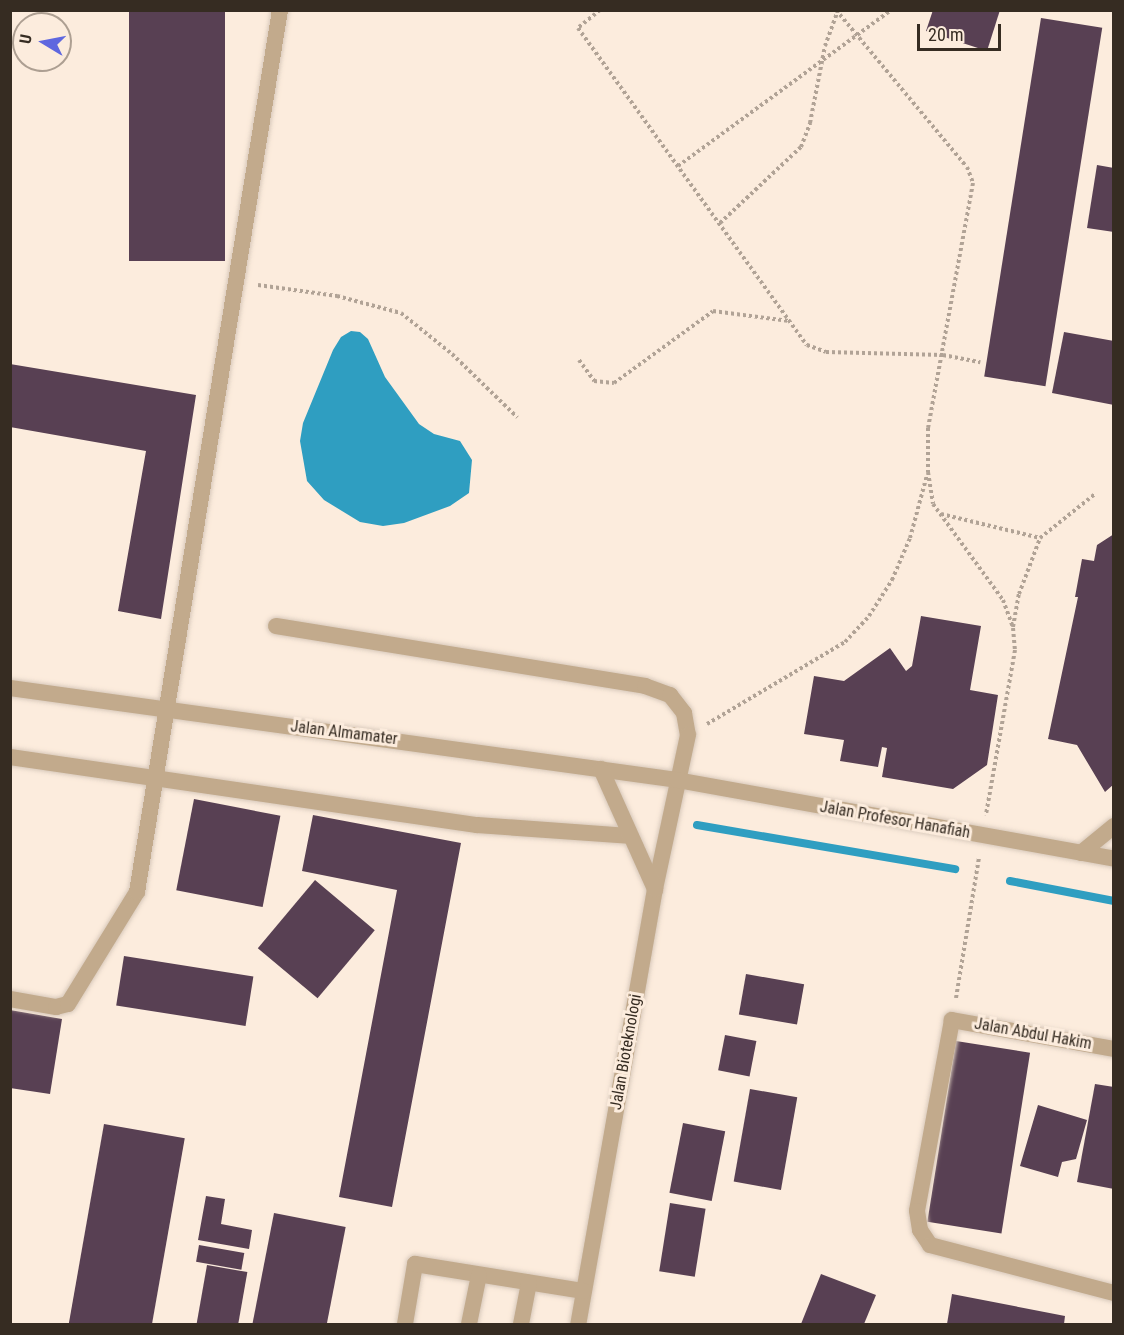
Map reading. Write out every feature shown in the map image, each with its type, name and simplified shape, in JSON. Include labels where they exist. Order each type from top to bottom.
[{"type":"lane","points":[[10,999],[56,1007],[68,1004],[81,987],[136,892],[154,779],[169,711],[280,10]]},
{"type":"lane","points":[[276,626],[645,686],[670,695],[684,713],[688,735]]},
{"type":"lane","name":"Jalan Almamater","points":[[10,688],[677,780]]},
{"type":"lane","name":"Jalan Bioteknologi","points":[[578,1324],[655,889],[688,735]]},
{"type":"lane","points":[[10,757],[477,825],[629,836]]},
{"type":"lane","points":[[601,769],[629,836],[655,889]]},
{"type":"lane","name":"Jalan Profesor Hanafiah","points":[[677,780],[1113,859]]},
{"type":"lane","points":[[1081,853],[1113,826]]},
{"type":"lane","points":[[952,1020],[917,1211],[920,1230],[930,1245],[950,1252],[1113,1293]]},
{"type":"lane","name":"Jalan Abdul Hakim","points":[[952,1020],[1113,1049]]},
{"type":"lane","points":[[405,1324],[415,1264],[584,1291]]},
{"type":"lane","points":[[469,1324],[479,1275]]},
{"type":"lane","points":[[521,1324],[529,1282]]},
{"type":"path","points":[[600,10],[578,28],[807,345],[816,350],[943,355],[981,362]]},
{"type":"path","points":[[678,166],[891,10]]},
{"type":"path","points":[[720,223],[801,147],[810,123],[821,63],[837,11]]},
{"type":"path","points":[[837,11],[967,167],[973,183],[928,428],[928,472],[933,504],[1003,600],[1013,628],[1015,650],[952,1020]]},
{"type":"path","points":[[237,282],[337,296],[401,313],[453,354],[517,417]]},
{"type":"path","points":[[579,360],[594,381],[614,383],[713,311],[790,321]]},
{"type":"path","points":[[688,735],[845,642],[868,616],[892,580],[910,538],[928,472]]},
{"type":"path","points":[[1013,628],[1019,594],[1040,538],[1095,494]]},
{"type":"path","points":[[940,513],[1040,538]]},
{"type":"water","points":[[351,331],[360,332],[368,339],[385,377],[419,424],[434,434],[460,441],[472,460],[469,493],[450,506],[404,523],[383,526],[360,522],[324,500],[307,481],[300,441],[303,423],[333,350],[341,337]]},
{"type":"building","points":[[129,10],[225,10],[225,261],[129,261]]},
{"type":"building","points":[[933,10],[1000,10],[987,51],[926,31]]},
{"type":"building","points":[[1041,18],[1102,28],[1045,386],[984,377]]},
{"type":"building","points":[[1097,165],[1114,168],[1114,232],[1087,228]]},
{"type":"building","points":[[1064,332],[1114,341],[1114,405],[1052,393]]},
{"type":"building","points":[[10,364],[196,395],[161,619],[118,611],[146,451],[10,427]]},
{"type":"building","points":[[1114,534],[1114,784],[1105,792],[1077,745],[1048,739],[1078,597],[1075,597],[1082,559],[1094,561],[1097,545]]},
{"type":"building","points":[[921,616],[981,626],[970,690],[998,695],[987,765],[953,789],[882,777],[887,748],[882,747],[878,767],[840,761],[844,740],[804,734],[814,676],[844,681],[890,648],[906,671],[912,666]]},
{"type":"building","points":[[194,799],[280,816],[263,907],[176,890]]},
{"type":"building","points":[[313,815],[461,843],[392,1207],[339,1197],[397,890],[302,871]]},
{"type":"building","points":[[315,880],[375,930],[318,998],[258,948]]},
{"type":"building","points":[[124,956],[253,976],[246,1026],[116,1005]]},
{"type":"building","points":[[746,974],[804,984],[797,1025],[739,1014]]},
{"type":"building","points":[[10,1010],[62,1019],[50,1094],[10,1088]]},
{"type":"building","points":[[725,1035],[756,1041],[750,1076],[718,1070]]},
{"type":"building","points":[[956,1041],[1030,1053],[1001,1233],[927,1222]]},
{"type":"building","points":[[1095,1084],[1114,1087],[1114,1189],[1077,1182]]},
{"type":"building","points":[[750,1089],[797,1097],[781,1190],[734,1182]]},
{"type":"building","points":[[1038,1105],[1087,1120],[1076,1159],[1062,1162],[1058,1177],[1020,1166]]},
{"type":"building","points":[[683,1123],[725,1131],[712,1201],[669,1193]]},
{"type":"building","points":[[104,1124],[185,1138],[152,1324],[69,1324]]},
{"type":"building","points":[[206,1196],[225,1199],[221,1224],[252,1230],[249,1249],[198,1240]]},
{"type":"building","points":[[670,1203],[706,1209],[695,1277],[659,1271]]},
{"type":"building","points":[[274,1213],[346,1227],[327,1324],[252,1324]]},
{"type":"building","points":[[199,1245],[244,1253],[241,1270],[196,1262]]},
{"type":"building","points":[[207,1265],[247,1272],[238,1324],[197,1324]]},
{"type":"building","points":[[821,1274],[876,1295],[864,1324],[801,1324]]},
{"type":"building","points":[[952,1294],[1065,1316],[1064,1324],[947,1324]]},
{"type":"waterway","points":[[697,825],[955,869]]},
{"type":"waterway","points":[[1010,881],[1114,901]]}]
